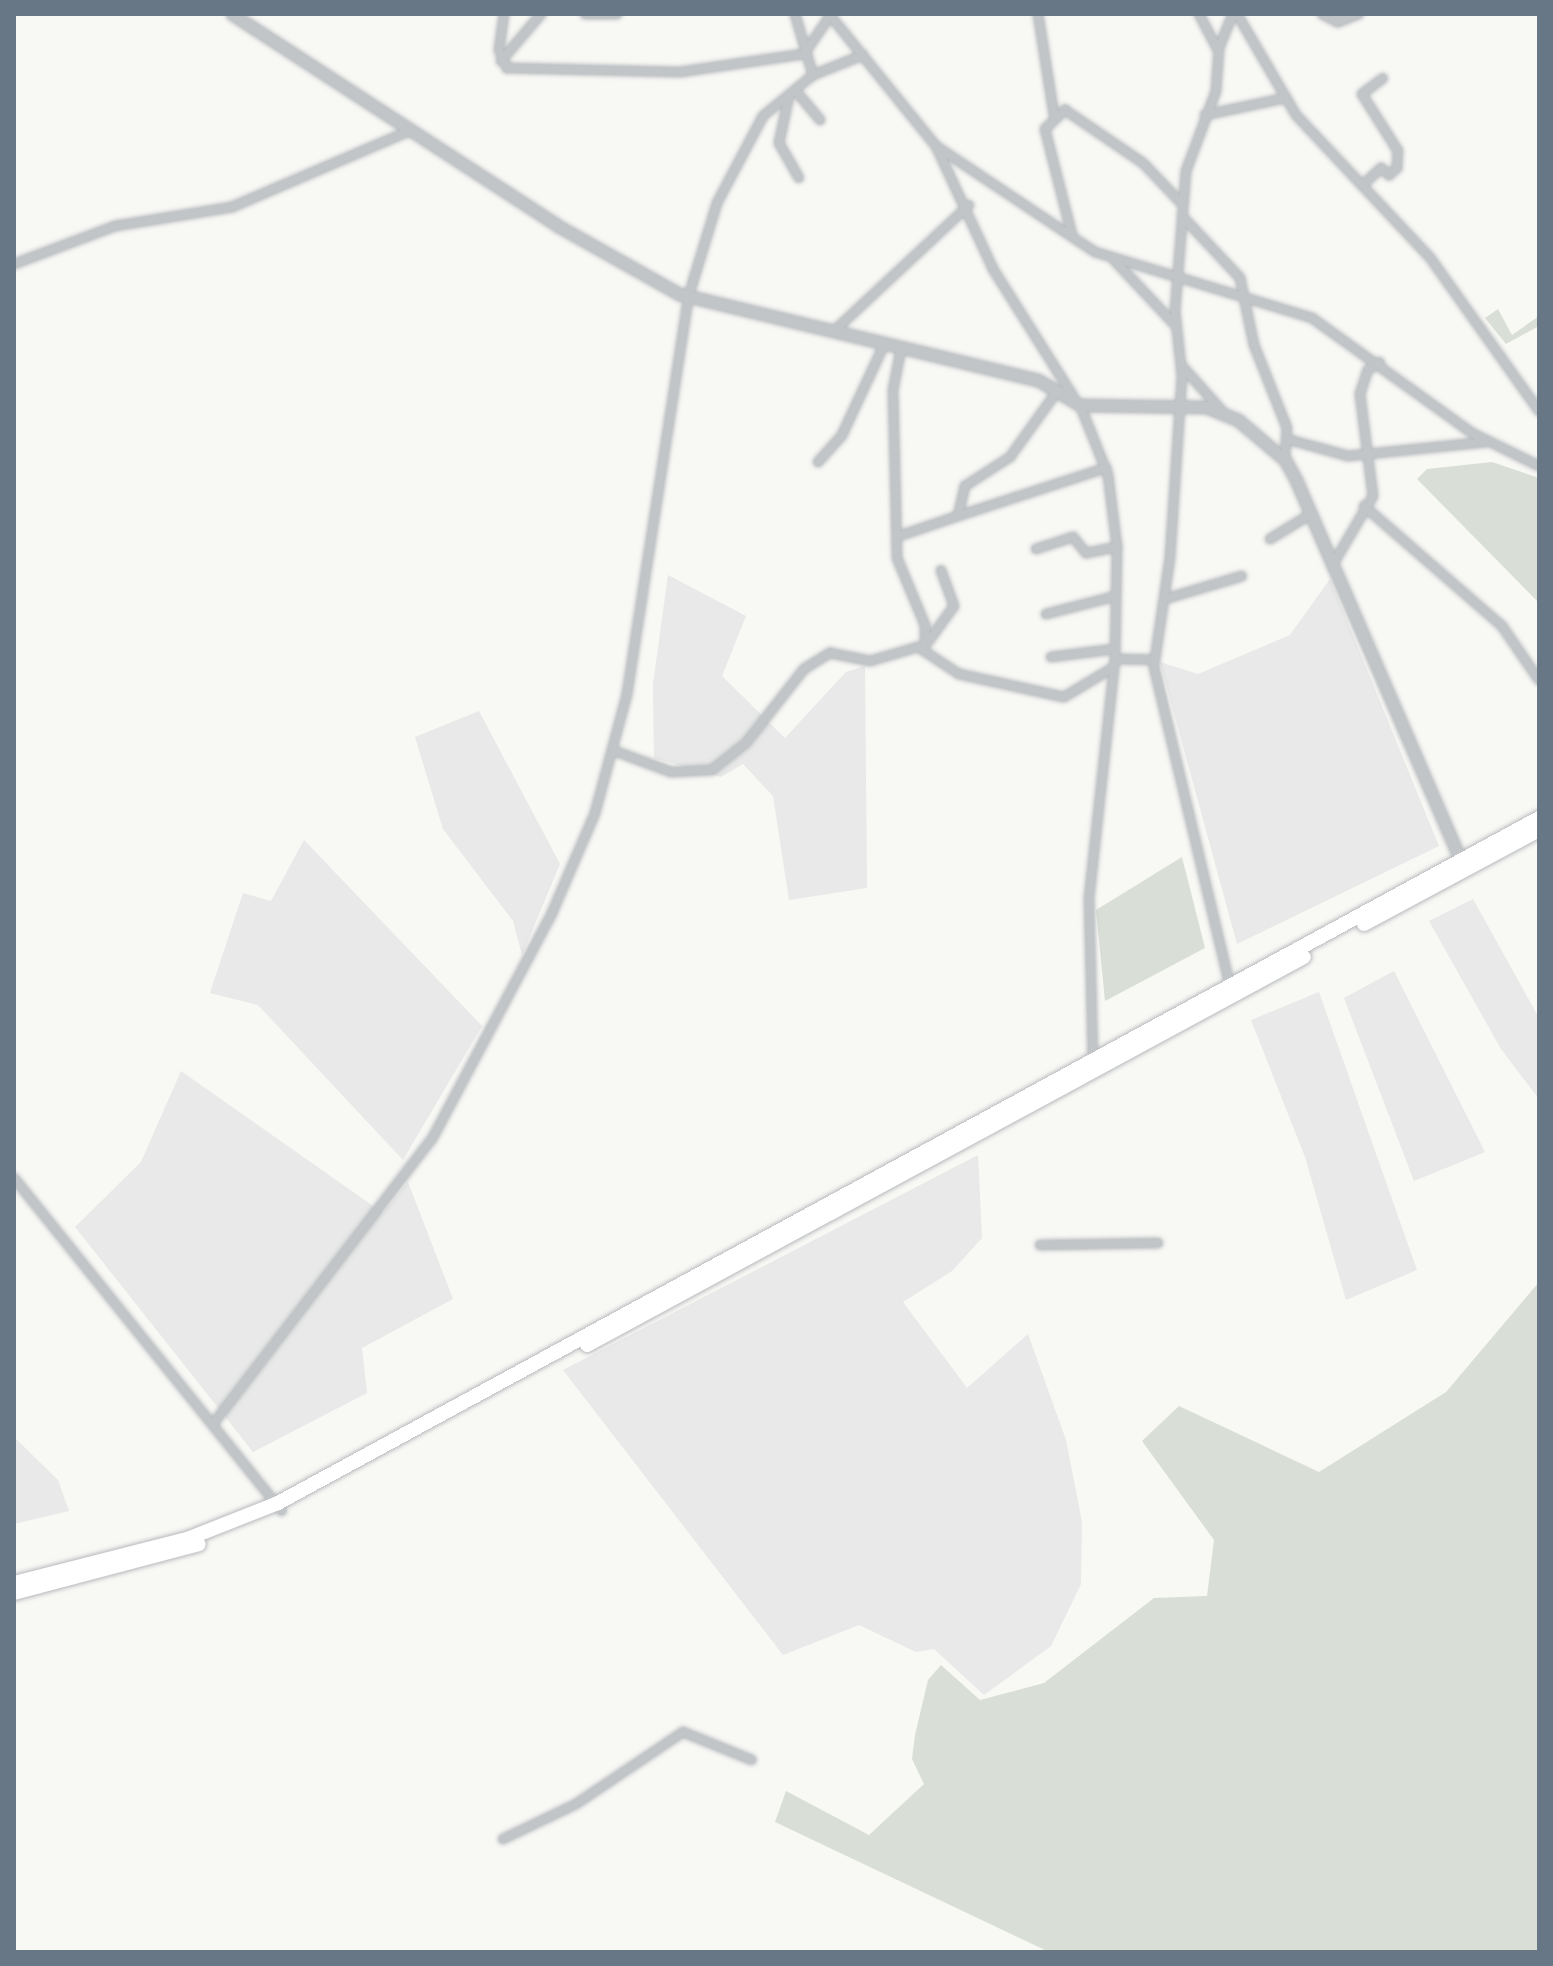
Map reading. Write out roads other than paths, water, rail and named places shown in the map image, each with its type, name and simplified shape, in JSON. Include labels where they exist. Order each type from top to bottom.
[{"type":"highway","points":[[14,1593],[154,1560],[280,1507],[1463,865],[1539,818]]},
{"type":"highway","points":[[14,1583],[187,1539],[280,1507],[1230,986],[1463,865],[1539,830]]},
{"type":"street","points":[[232,14],[558,226],[688,298],[1059,389],[1077,401],[1223,412]]},
{"type":"street","points":[[504,14],[501,61],[507,68],[680,72],[804,54],[830,15],[936,146],[969,205],[993,269],[1077,401],[1106,468],[1117,547],[1116,596],[1114,663],[1089,899],[1093,1061]]},
{"type":"street","points":[[501,61],[541,14]]},
{"type":"street","points":[[585,14],[617,14]]},
{"type":"street","points":[[795,14],[804,54],[813,75]]},
{"type":"street","points":[[1038,14],[1054,115]]},
{"type":"street","points":[[1199,14],[1218,50],[1219,80],[1205,115],[1183,205],[1176,280],[1180,364],[1165,599],[1154,660],[1230,986]]},
{"type":"street","points":[[1218,50],[1235,14]]},
{"type":"street","points":[[1235,14],[1286,98],[1366,182],[1444,275],[1501,367],[1539,411]]},
{"type":"street","points":[[1322,14],[1338,22],[1359,14]]},
{"type":"street","points":[[213,1424],[443,1122],[552,913],[595,813],[612,750],[648,577],[688,298],[736,159],[763,116],[792,92],[813,75],[863,55]]},
{"type":"street","points":[[1366,182],[1381,168],[1389,175],[1397,168],[1398,151],[1362,94],[1383,78]]},
{"type":"street","points":[[792,92],[820,120]]},
{"type":"street","points":[[792,92],[779,143],[799,178]]},
{"type":"street","points":[[1205,115],[1286,98]]},
{"type":"street","points":[[1072,235],[1047,150],[1045,125],[1054,115],[1073,114],[1143,163],[1183,205]]},
{"type":"street","points":[[14,264],[115,226],[232,207],[412,130]]},
{"type":"street","points":[[936,146],[1114,260],[1312,318],[1380,362],[1488,442],[1539,466]]},
{"type":"street","points":[[833,332],[969,205]]},
{"type":"street","points":[[1182,216],[1236,272],[1290,440],[1285,460]]},
{"type":"street","points":[[1114,260],[1176,326]]},
{"type":"street","points":[[818,462],[842,435],[884,345]]},
{"type":"street","points":[[901,349],[893,390],[902,535],[900,574],[926,646],[959,674],[1064,697],[1114,663],[1154,660]]},
{"type":"street","points":[[1331,569],[1364,506],[1373,496],[1371,455],[1360,394],[1368,370],[1380,362]]},
{"type":"street","points":[[1180,364],[1223,412],[1285,460],[1463,865]]},
{"type":"street","points":[[958,516],[965,486],[1010,457],[1059,389]]},
{"type":"street","points":[[1290,440],[1371,455],[1488,442]]},
{"type":"street","points":[[902,535],[1106,468]]},
{"type":"street","points":[[1364,506],[1502,626],[1539,680]]},
{"type":"street","points":[[1270,539],[1311,514]]},
{"type":"street","points":[[1036,549],[1073,537],[1086,553],[1117,547]]},
{"type":"street","points":[[612,750],[659,770],[700,774],[746,743],[804,669],[825,655],[863,662],[926,646],[954,606],[941,570]]},
{"type":"street","points":[[1165,599],[1242,576]]},
{"type":"street","points":[[1046,614],[1116,596]]},
{"type":"street","points":[[1051,657],[1114,649]]},
{"type":"street","points":[[14,1178],[280,1507]]},
{"type":"street","points":[[1040,1245],[1158,1243]]},
{"type":"street","points":[[503,1839],[576,1804],[683,1732],[752,1760]]}]
